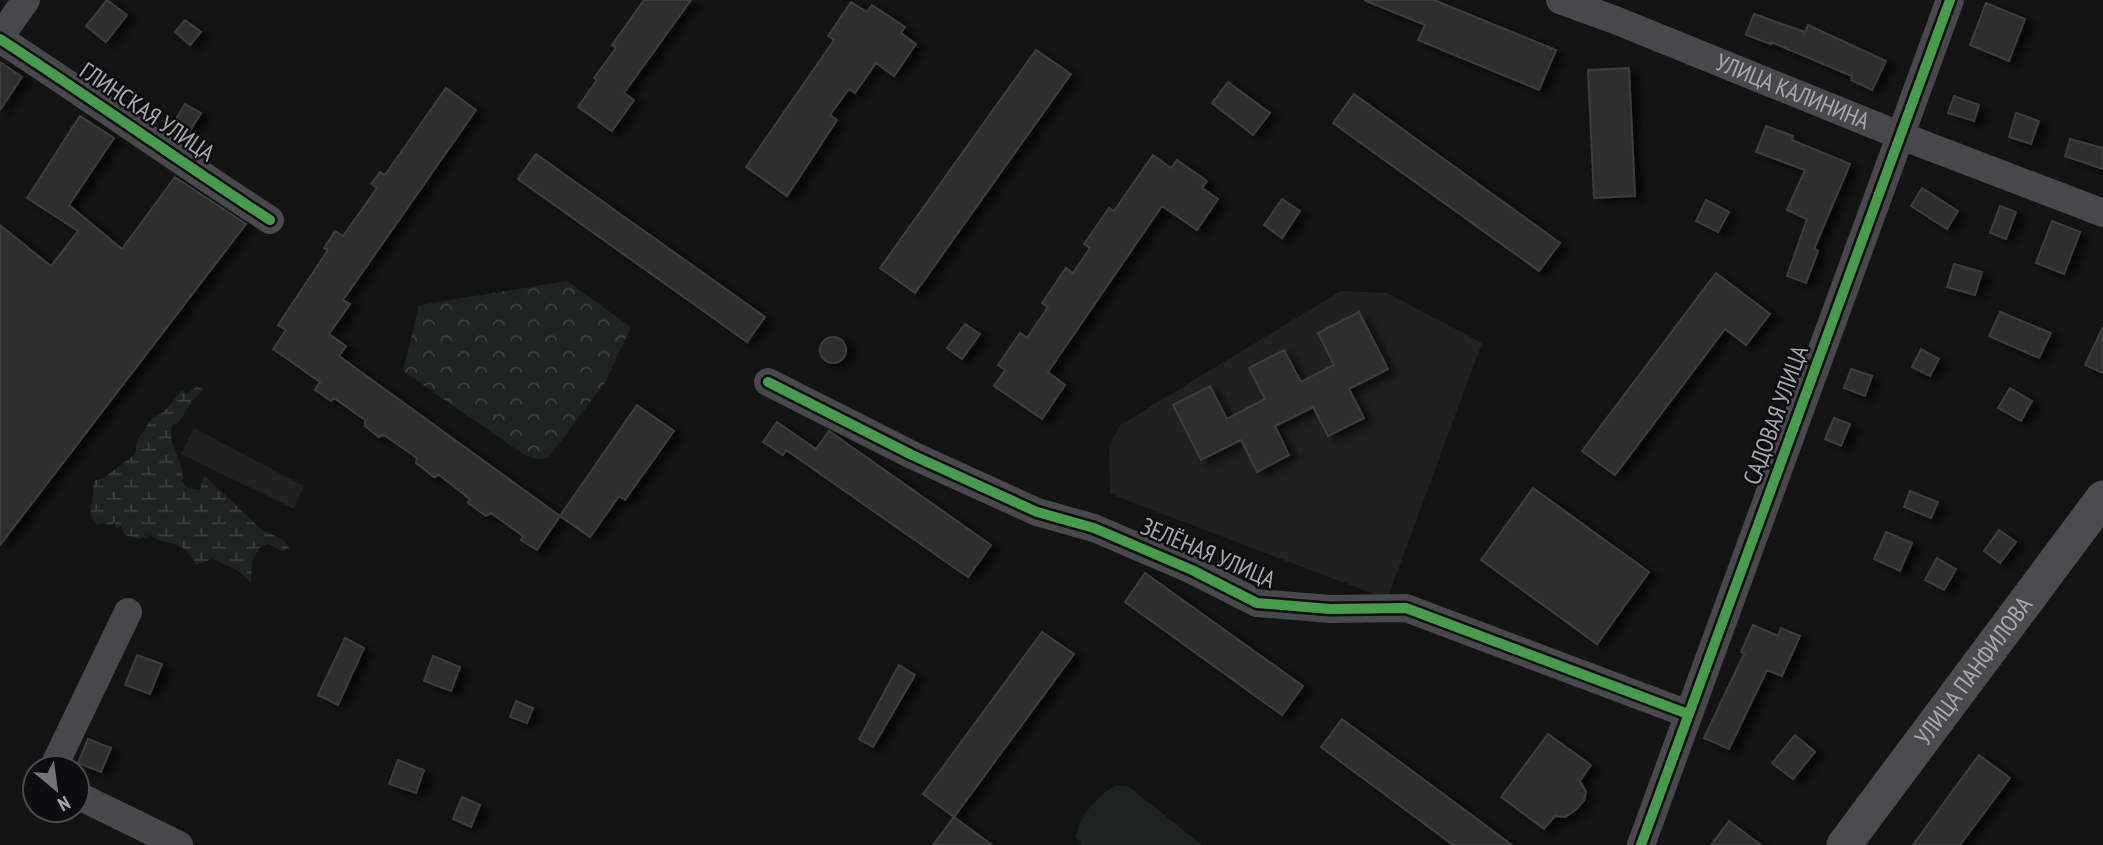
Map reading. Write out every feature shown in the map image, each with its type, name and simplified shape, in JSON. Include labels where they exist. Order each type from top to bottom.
[{"type":"main road","name":"УЛИЦА ПАНФИЛОВА","points":[[1844,845],[2103,498]]},
{"type":"street","points":[[0,38],[26,0]]},
{"type":"street","name":"УЛИЦА КАЛИНИНА","points":[[1560,0],[2103,213]]},
{"type":"street","name":"САДОВАЯ УЛИЦА","points":[[1641,845],[1950,0]]},
{"type":"street","name":"ГЛИНСКАЯ УЛИЦА","points":[[0,38],[164,152],[270,220]]},
{"type":"street","name":"ЗЕЛЁНАЯ УЛИЦА","points":[[768,382],[912,455],[1024,506],[1094,528],[1192,570],[1257,603],[1330,609],[1406,608],[1688,714]]},
{"type":"street","points":[[60,754],[128,612]]},
{"type":"street","points":[[91,802],[179,845]]},
{"type":"shaded area","points":[[1341,291],[1387,293],[1482,343],[1387,599],[1110,494],[1109,446],[1120,425]]},
{"type":"shaded area","points":[[194,428],[304,486],[294,509],[181,454]]},
{"type":"green space","points":[[567,281],[631,327],[606,381],[549,457],[534,458],[520,452],[403,371],[419,305]]},
{"type":"green space","points":[[197,386],[204,390],[192,401],[177,424],[172,425],[172,440],[181,466],[182,481],[188,488],[200,490],[204,475],[262,530],[284,540],[289,548],[282,551],[268,544],[259,548],[252,561],[251,583],[237,570],[213,559],[196,565],[179,546],[150,535],[140,539],[125,535],[121,526],[116,528],[115,522],[110,526],[102,523],[97,526],[90,513],[95,480],[104,478],[135,454],[137,441],[153,417],[163,412],[183,390],[186,395]]},
{"type":"green space","points":[[1115,786],[1128,786],[1202,845],[1082,845],[1076,837],[1085,814],[1102,795]]},
{"type":"building","points":[[107,0],[127,15],[106,42],[86,26]]},
{"type":"building","points":[[644,0],[691,0],[624,93],[634,100],[612,131],[578,107],[597,80],[594,78],[616,48],[612,45]]},
{"type":"building","points":[[1364,0],[1434,0],[1556,50],[1539,90],[1418,40],[1425,25]]},
{"type":"building","points":[[851,2],[867,12],[872,5],[905,27],[901,33],[916,44],[894,76],[876,63],[855,93],[849,89],[830,115],[837,120],[787,196],[746,167],[834,40],[828,36]]},
{"type":"building","points":[[1986,3],[2025,19],[2009,61],[1970,45]]},
{"type":"building","points":[[1754,14],[1805,32],[1808,25],[1886,61],[1872,90],[1851,80],[1852,76],[1771,42],[1746,35]]},
{"type":"building","points":[[185,20],[201,32],[190,45],[175,32]]},
{"type":"building","points":[[1036,50],[1071,74],[915,293],[880,268]]},
{"type":"building","points":[[0,62],[22,77],[0,110]]},
{"type":"building","points":[[1629,68],[1635,196],[1594,198],[1588,70]]},
{"type":"building","points":[[1228,82],[1270,113],[1253,135],[1212,103]]},
{"type":"building","points":[[446,88],[476,110],[343,300],[350,304],[329,334],[346,346],[339,356],[560,516],[537,550],[521,540],[523,536],[491,513],[486,516],[468,503],[470,499],[439,475],[434,477],[416,463],[417,458],[384,435],[379,437],[365,426],[365,420],[334,398],[331,401],[315,390],[320,382],[273,349],[286,330],[278,325],[328,250],[324,248],[335,231],[343,236],[377,188],[371,184],[380,172],[385,175]]},
{"type":"building","points":[[1354,94],[1560,243],[1539,271],[1333,123]]},
{"type":"building","points":[[1954,96],[1979,105],[1974,121],[1948,113]]},
{"type":"building","points":[[185,104],[201,113],[185,139],[169,130]]},
{"type":"building","points":[[2016,113],[2039,121],[2031,144],[2009,137]]},
{"type":"building","points":[[80,116],[114,138],[69,205],[122,249],[175,177],[246,224],[0,545],[0,225],[51,266],[78,231],[27,198]]},
{"type":"building","points":[[1766,126],[1850,164],[1814,249],[1818,251],[1806,283],[1787,276],[1807,219],[1787,210],[1805,170],[1756,152]]},
{"type":"building","points":[[2070,139],[2103,148],[2103,169],[2065,156]]},
{"type":"building","points":[[536,154],[765,317],[747,342],[518,179]]},
{"type":"building","points":[[1153,155],[1171,168],[1177,160],[1207,181],[1202,188],[1218,199],[1197,230],[1162,206],[1048,372],[1065,385],[1042,419],[994,386],[1005,370],[998,365],[1020,333],[1027,338],[1048,307],[1042,303],[1066,268],[1073,273],[1090,248],[1084,244],[1109,208],[1114,211]]},
{"type":"building","points":[[1922,188],[1958,211],[1947,229],[1911,206]]},
{"type":"building","points":[[1282,199],[1300,211],[1282,238],[1264,225]]},
{"type":"building","points":[[1706,200],[1729,212],[1718,232],[1696,221]]},
{"type":"building","points":[[2000,206],[2016,212],[2006,239],[1990,233]]},
{"type":"building","points":[[2052,221],[2080,232],[2064,274],[2036,263]]},
{"type":"building","points":[[1954,264],[1982,272],[1975,295],[1947,287]]},
{"type":"building","points":[[1716,273],[1770,314],[1746,345],[1725,329],[1615,475],[1582,451]]},
{"type":"building","points":[[1359,312],[1388,369],[1349,389],[1364,418],[1328,436],[1313,407],[1275,426],[1289,455],[1257,472],[1241,440],[1201,460],[1173,405],[1210,386],[1227,419],[1265,399],[1249,368],[1284,350],[1301,382],[1334,365],[1318,333]]},
{"type":"building","points":[[2000,312],[2051,333],[2039,358],[1989,336]]},
{"type":"building","points":[[965,324],[980,334],[962,359],[947,348]]},
{"type":"building","points":[[2103,327],[2103,373],[2085,365]]},
{"type":"building","points":[[833,337],[842,341],[846,350],[842,359],[833,363],[824,359],[820,350],[824,341]]},
{"type":"building","points":[[1921,349],[1939,359],[1930,376],[1912,367]]},
{"type":"building","points":[[1851,369],[1872,376],[1865,396],[1844,388]]},
{"type":"building","points":[[2010,388],[2032,401],[2021,421],[1998,408]]},
{"type":"building","points":[[637,405],[674,431],[625,500],[619,496],[590,537],[560,516]]},
{"type":"building","points":[[1834,418],[1850,424],[1841,446],[1825,439]]},
{"type":"building","points":[[777,422],[816,449],[829,431],[991,545],[968,577],[786,450],[783,455],[763,442]]},
{"type":"building","points":[[1533,488],[1649,572],[1597,644],[1481,560]]},
{"type":"building","points":[[1910,491],[1938,502],[1931,518],[1904,507]]},
{"type":"building","points":[[1999,530],[2016,542],[2000,563],[1984,551]]},
{"type":"building","points":[[1886,532],[1912,543],[1900,571],[1874,559]]},
{"type":"building","points":[[1937,558],[1956,569],[1944,590],[1925,580]]},
{"type":"building","points":[[1145,573],[1303,686],[1282,715],[1125,602]]},
{"type":"building","points":[[1753,625],[1778,636],[1781,628],[1800,636],[1782,676],[1767,670],[1729,749],[1704,738],[1744,654],[1741,652]]},
{"type":"building","points":[[1042,632],[1074,654],[954,817],[923,794]]},
{"type":"building","points":[[345,638],[364,648],[338,705],[318,695]]},
{"type":"building","points":[[137,655],[162,664],[150,694],[125,685]]},
{"type":"building","points":[[433,656],[460,667],[451,691],[424,681]]},
{"type":"building","points":[[899,665],[915,675],[873,747],[859,739]]},
{"type":"building","points":[[516,701],[533,708],[527,723],[510,717]]},
{"type":"building","points":[[1342,719],[1512,845],[1453,845],[1321,747]]},
{"type":"building","points":[[1548,734],[1591,765],[1580,781],[1586,792],[1584,800],[1565,817],[1555,816],[1544,829],[1501,797]]},
{"type":"building","points":[[1795,735],[1815,752],[1793,779],[1772,763]]},
{"type":"building","points":[[88,739],[111,748],[101,772],[91,768],[91,754],[82,754]]},
{"type":"building","points":[[1979,755],[2010,778],[1960,845],[1913,845]]},
{"type":"building","points":[[398,760],[424,770],[416,793],[389,784]]},
{"type":"building","points":[[462,797],[480,805],[471,827],[453,819]]},
{"type":"building","points":[[954,817],[992,845],[933,845]]},
{"type":"building","points":[[1729,821],[1761,845],[1711,845]]},
{"type":"cycle path","points":[[1641,845],[1950,0]]},
{"type":"cycle path","points":[[0,39],[270,220]]},
{"type":"cycle path","points":[[768,382],[912,455],[1037,512],[1094,528],[1192,570],[1257,603],[1330,609],[1406,608],[1688,714]]}]
